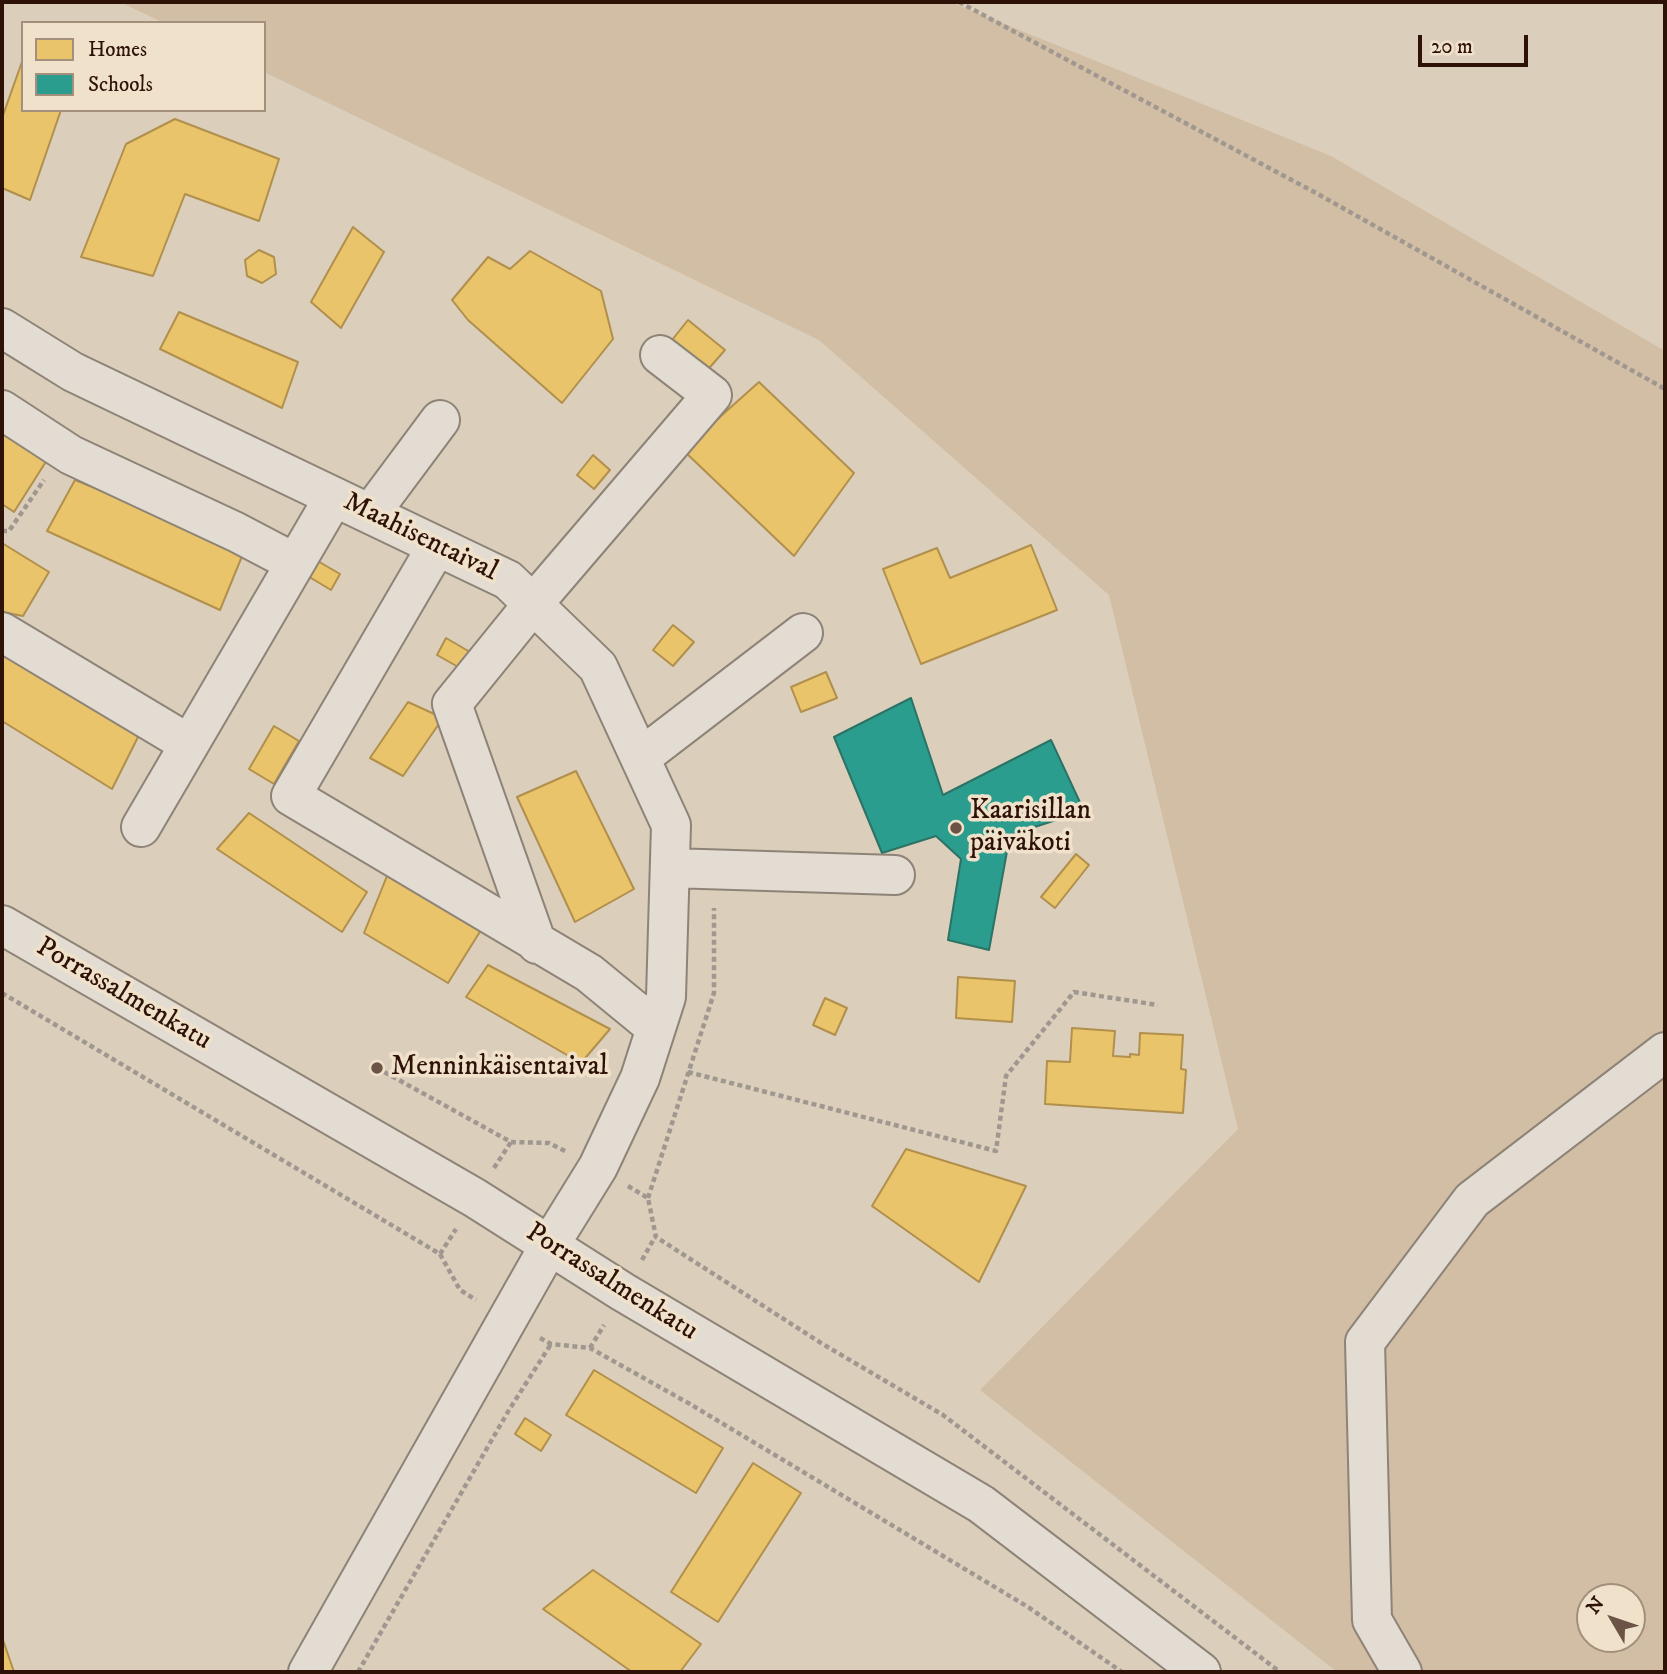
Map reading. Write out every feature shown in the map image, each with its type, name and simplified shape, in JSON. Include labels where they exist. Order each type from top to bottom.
[{"type":"street","name":"Maahisentaival","points":[[2,328],[73,372],[508,580],[597,667],[671,825],[666,998],[640,1078],[598,1167],[550,1247]]},
{"type":"street","points":[[537,944],[452,704],[533,604],[712,395],[660,355]]},
{"type":"street","points":[[2,410],[65,451],[295,563]]},
{"type":"street","points":[[370,514],[440,420]]},
{"type":"street","points":[[141,827],[334,497]]},
{"type":"street","points":[[437,546],[291,796],[589,973],[656,1028]]},
{"type":"street","points":[[2,632],[189,744]]},
{"type":"street","points":[[640,758],[803,634]]},
{"type":"street","points":[[670,868],[895,875]]},
{"type":"street","name":"Porrassalmenkatu","points":[[2,925],[475,1198],[550,1247],[981,1504],[1201,1672]]},
{"type":"street","points":[[1402,1672],[1372,1620],[1365,1342],[1472,1200],[1665,1052]]},
{"type":"street","points":[[308,1672],[550,1247]]},
{"type":"path","points":[[959,2],[1316,193],[1665,389]]},
{"type":"path","points":[[2,531],[9,531],[65,451]]},
{"type":"path","points":[[688,1072],[996,1151],[1006,1076],[1074,992],[1158,1005]]},
{"type":"path","points":[[2,993],[440,1254],[460,1290],[551,1345],[590,1348],[690,1404],[1028,1607],[1122,1672]]},
{"type":"path","points":[[377,1068],[511,1142],[549,1143],[598,1167],[648,1198],[656,1237],[821,1343],[943,1415],[1280,1672]]},
{"type":"path","points":[[358,1672],[509,1410],[551,1345]]},
{"type":"shaded area","points":[[120,2],[950,2],[1331,156],[1665,351],[1665,1672],[1337,1672],[980,1390],[1238,1129],[1109,595],[819,340],[266,73],[266,21],[160,21]]},
{"type":"building: Homes","points":[[21,65],[21,112],[60,112],[30,200],[2,188],[2,118]]},
{"type":"building: Homes","points":[[175,119],[279,159],[259,221],[185,194],[153,276],[81,257],[126,144]]},
{"type":"building: Homes","points":[[353,227],[384,252],[341,328],[311,302]]},
{"type":"building: Homes","points":[[259,250],[274,257],[276,274],[262,283],[247,276],[245,260]]},
{"type":"building: Homes","points":[[530,251],[601,291],[613,339],[562,403],[468,320],[452,300],[488,257],[510,269]]},
{"type":"building: Homes","points":[[179,312],[298,362],[282,408],[160,349]]},
{"type":"building: Homes","points":[[688,320],[725,350],[704,374],[668,345]]},
{"type":"building: Homes","points":[[759,382],[854,473],[794,556],[683,450]]},
{"type":"building: Homes","points":[[2,428],[47,460],[14,512],[2,504]]},
{"type":"building: Homes","points":[[593,455],[610,470],[594,489],[577,475]]},
{"type":"building: Homes","points":[[75,480],[245,549],[220,610],[47,531]]},
{"type":"building: Homes","points":[[2,543],[49,572],[23,616],[2,612]]},
{"type":"building: Homes","points":[[1031,545],[1057,610],[921,664],[883,569],[937,548],[950,578]]},
{"type":"building: Homes","points":[[316,560],[340,574],[331,590],[306,575]]},
{"type":"building: Homes","points":[[673,625],[694,642],[673,666],[653,650]]},
{"type":"building: Homes","points":[[446,638],[470,652],[460,668],[437,655]]},
{"type":"building: Homes","points":[[2,649],[139,735],[112,789],[2,721]]},
{"type":"building: Homes","points":[[826,672],[837,698],[801,712],[791,687]]},
{"type":"building: Homes","points":[[408,702],[443,718],[403,776],[370,758]]},
{"type":"building: Homes","points":[[274,726],[299,741],[274,784],[249,769]]},
{"type":"building: Homes","points":[[576,771],[634,889],[575,922],[517,797]]},
{"type":"building: Homes","points":[[249,813],[367,892],[342,932],[217,849]]},
{"type":"building: Homes","points":[[1076,854],[1089,865],[1055,908],[1041,897]]},
{"type":"building: Homes","points":[[389,871],[481,930],[448,983],[364,933]]},
{"type":"building: Homes","points":[[488,965],[610,1029],[581,1063],[466,997]]},
{"type":"building: Homes","points":[[958,977],[1015,981],[1012,1022],[956,1018]]},
{"type":"building: Homes","points":[[825,998],[847,1008],[835,1035],[813,1025]]},
{"type":"building: Homes","points":[[1072,1028],[1115,1031],[1113,1056],[1139,1055],[1140,1033],[1183,1035],[1181,1069],[1186,1070],[1183,1113],[1045,1104],[1047,1061],[1070,1062]]},
{"type":"building: Homes","points":[[906,1149],[1026,1186],[979,1282],[872,1206]]},
{"type":"building: Homes","points":[[594,1370],[723,1448],[696,1493],[566,1415]]},
{"type":"building: Homes","points":[[525,1418],[551,1435],[541,1451],[515,1434]]},
{"type":"building: Homes","points":[[753,1463],[801,1493],[718,1622],[671,1592]]},
{"type":"building: Homes","points":[[593,1570],[701,1644],[680,1672],[632,1672],[543,1609]]},
{"type":"building: Homes","points":[[3,1640],[14,1672],[2,1672]]},
{"type":"building: Schools","points":[[911,698],[943,795],[1051,740],[1084,811],[1010,835],[989,950],[948,940],[961,859],[936,836],[882,853],[834,737]]},
{"type":"place","name":"Kaarisillan päiväkoti","points":[[956,828]]},
{"type":"place","name":"Menninkäisentaival","points":[[377,1068]]}]
